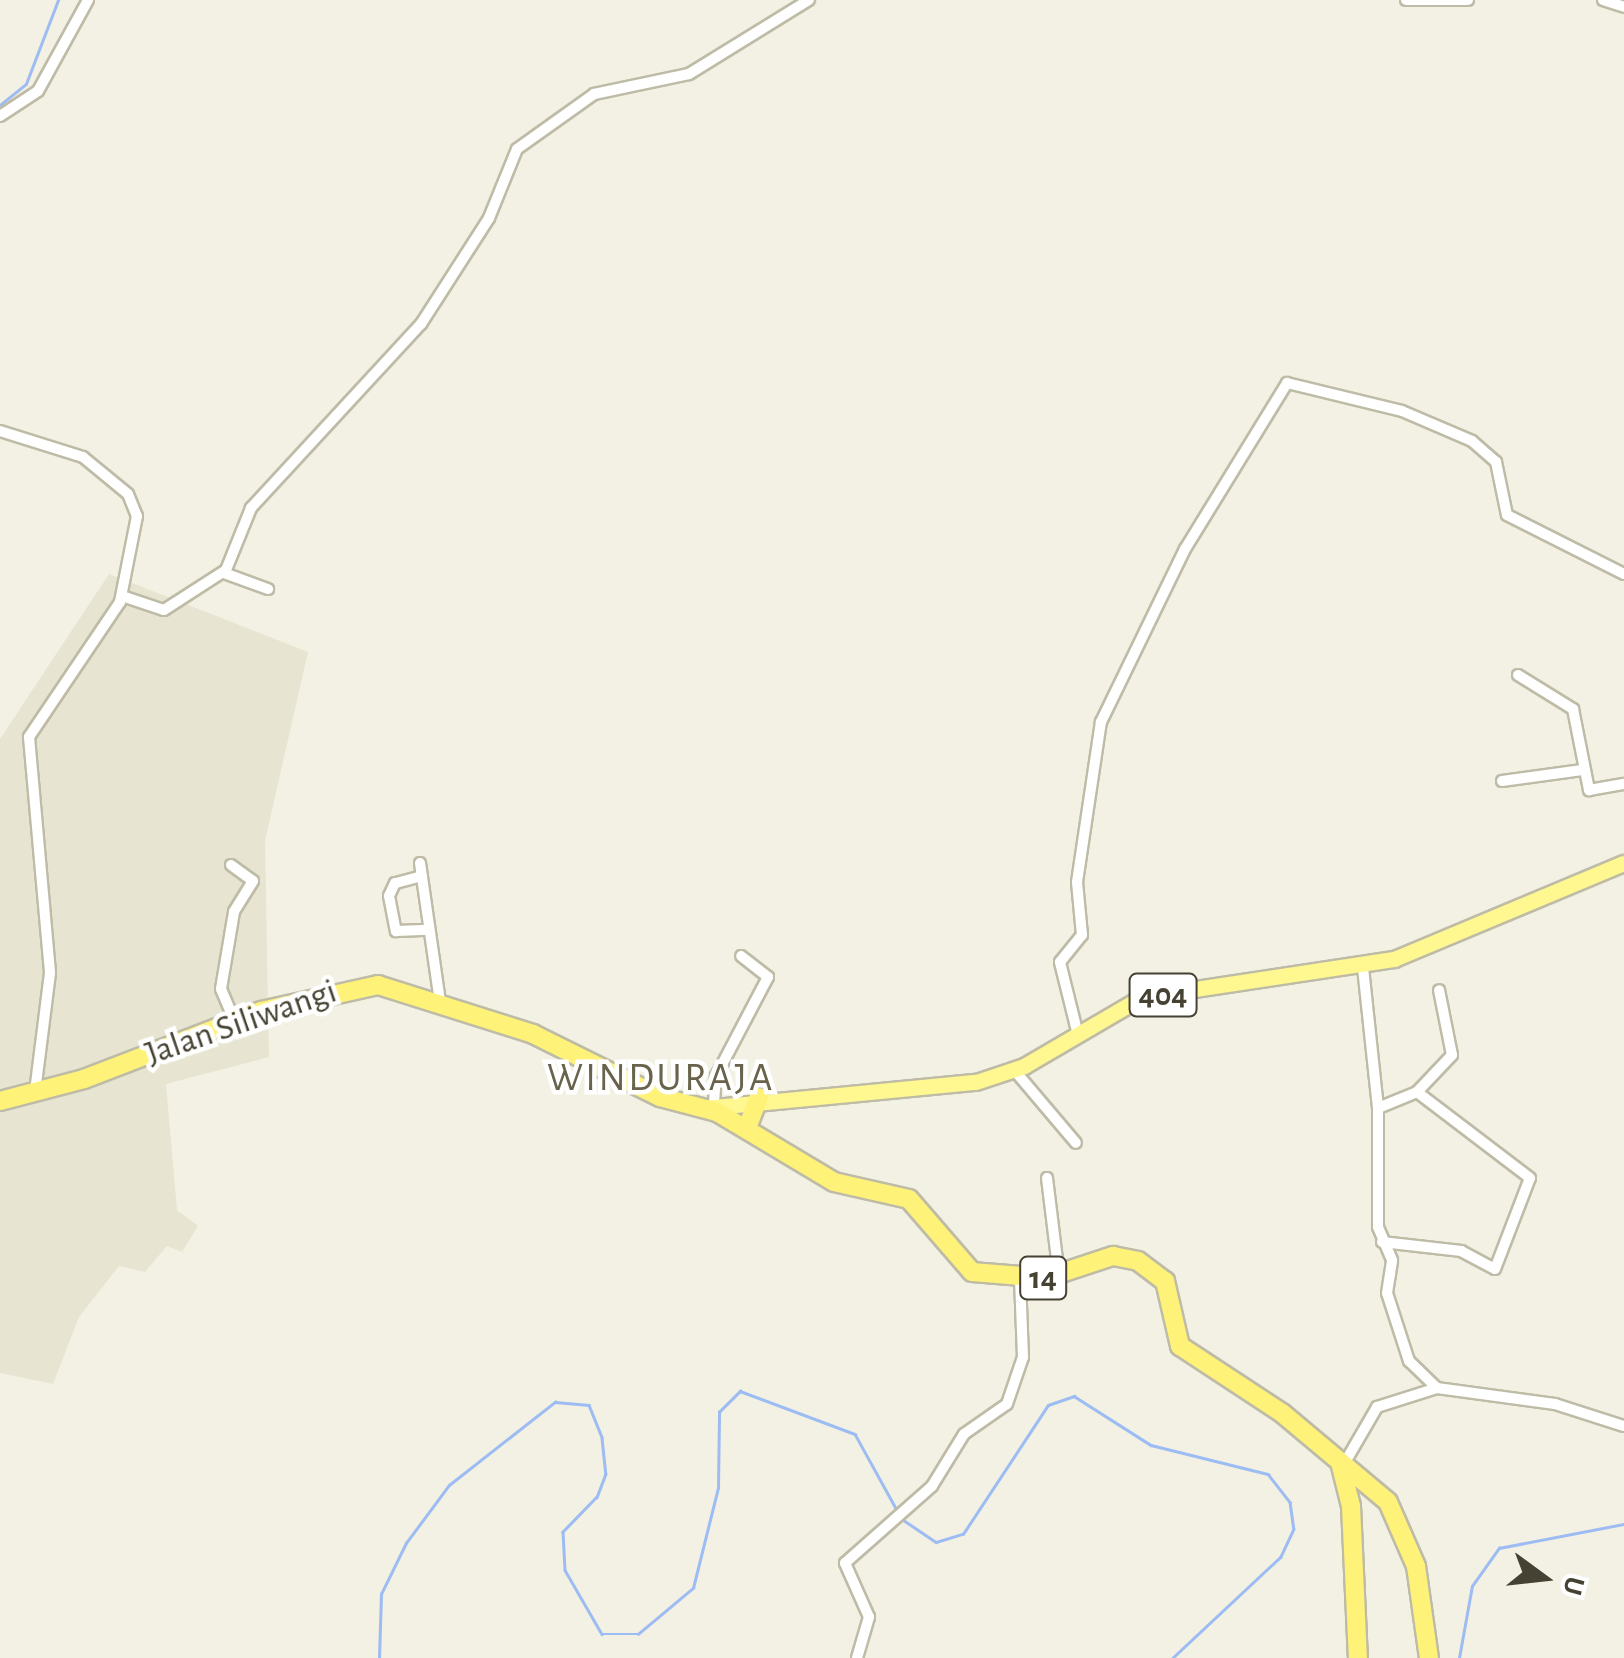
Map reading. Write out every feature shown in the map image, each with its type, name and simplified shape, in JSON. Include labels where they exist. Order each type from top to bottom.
[{"type":"highway","name":"Jalan Siliwangi","points":[[0,1101],[35,1093],[234,1020],[359,985],[440,1001],[709,1105]]},
{"type":"highway","points":[[747,1128],[759,1098]]},
{"type":"highway","name":"14","points":[[709,1105],[834,1182],[916,1204],[961,1266],[1020,1279],[1060,1277],[1113,1256],[1147,1264],[1169,1290],[1180,1346],[1342,1462],[1405,1528],[1430,1658]]},
{"type":"highway","points":[[1342,1462],[1351,1506],[1358,1658]]},
{"type":"main road","name":"404","points":[[709,1105],[759,1098],[916,1090],[1015,1071],[1142,997],[1363,968],[1624,863]]},
{"type":"street","points":[[0,116],[38,92],[88,0]]},
{"type":"street","points":[[122,596],[164,610],[224,573],[252,508],[422,324],[489,218],[517,148],[594,94],[689,74],[809,0]]},
{"type":"street","points":[[1406,0],[1468,0]]},
{"type":"street","points":[[1603,0],[1624,7]]},
{"type":"street","points":[[1078,1034],[1060,962],[1082,935],[1077,882],[1101,722],[1186,548],[1287,383],[1402,411],[1472,441],[1496,462],[1510,517],[1624,574]]},
{"type":"street","points":[[0,430],[83,457],[128,494],[137,528],[122,596],[28,737],[50,973],[35,1093]]},
{"type":"street","points":[[224,573],[268,589]]},
{"type":"street","points":[[1518,675],[1570,705],[1582,770],[1591,791],[1624,784]]},
{"type":"street","points":[[1502,780],[1582,770]]},
{"type":"street","points":[[420,863],[440,1001]]},
{"type":"street","points":[[231,864],[253,881],[234,912],[221,989],[234,1020]]},
{"type":"street","points":[[422,876],[395,883],[389,896],[396,932],[430,930]]},
{"type":"street","points":[[709,1105],[716,1076],[768,977],[741,956]]},
{"type":"street","points":[[1363,968],[1378,1108],[1382,1242],[1409,1361],[1437,1388]]},
{"type":"street","points":[[1378,1108],[1417,1092],[1453,1052],[1439,990]]},
{"type":"street","points":[[1015,1071],[1076,1143]]},
{"type":"street","points":[[1382,1242],[1394,1237],[1437,1255],[1461,1251],[1495,1269],[1530,1178],[1417,1092]]},
{"type":"street","points":[[1047,1178],[1060,1277]]},
{"type":"street","points":[[857,1658],[869,1618],[843,1570],[916,1500],[964,1434],[1011,1396],[1023,1358],[1020,1279]]},
{"type":"street","points":[[1342,1462],[1377,1407],[1437,1388],[1555,1404],[1624,1426]]},
{"type":"shaded area","points":[[109,574],[308,652],[265,841],[269,1057],[166,1084],[177,1210],[198,1226],[182,1252],[167,1246],[145,1272],[119,1266],[79,1317],[53,1384],[0,1373],[0,739]]},
{"type":"waterway","points":[[0,105],[26,84],[58,0]]},
{"type":"waterway","points":[[379,1658],[381,1594],[406,1543],[449,1485],[555,1402],[589,1405],[602,1438],[606,1474],[597,1497],[563,1532],[565,1570],[602,1634],[638,1634],[693,1588],[718,1488],[719,1412],[740,1391],[855,1434],[898,1512]]},
{"type":"waterway","points":[[902,1519],[936,1542],[963,1534],[1048,1405],[1074,1396],[1151,1445],[1268,1474],[1290,1502],[1294,1529],[1281,1557],[1173,1658]]},
{"type":"waterway","points":[[1459,1658],[1472,1586],[1499,1548],[1624,1524]]},
{"type":"district","name":"WINDURAJA","points":[[661,1078]]}]
